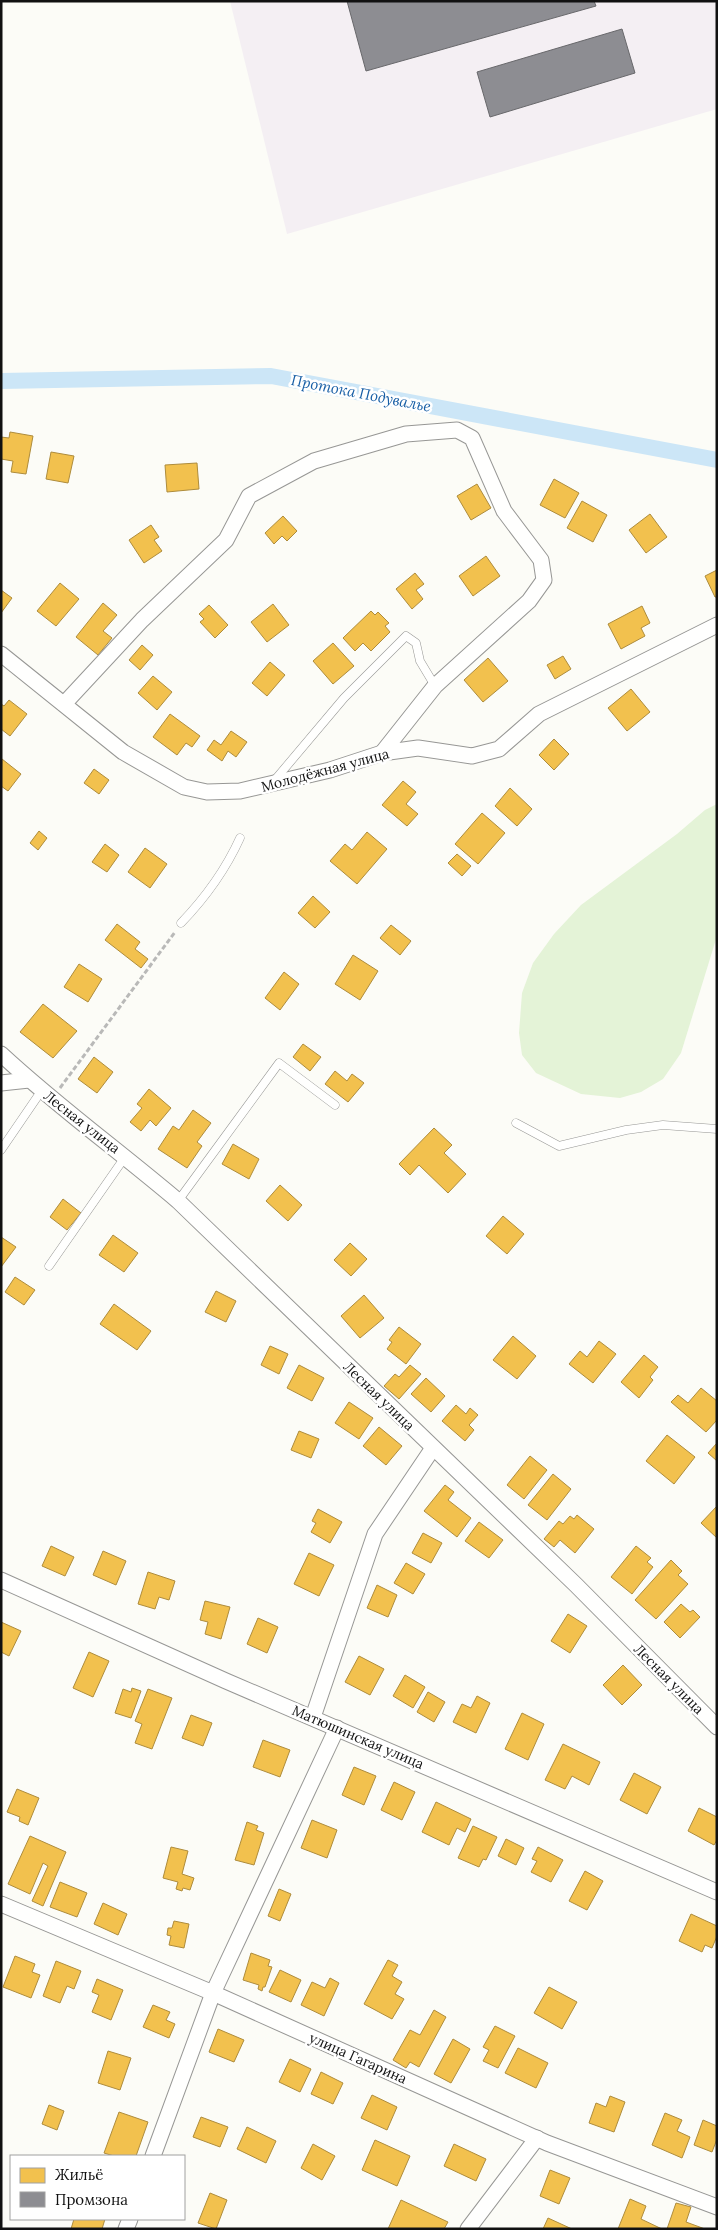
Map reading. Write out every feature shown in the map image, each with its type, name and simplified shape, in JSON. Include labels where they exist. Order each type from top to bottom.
[{"type":"street","points":[[64,704],[142,620],[226,540],[249,496],[314,461],[406,434],[457,430],[472,438],[504,511],[541,560],[544,580],[529,601],[435,686],[382,753]]},
{"type":"street","name":"Молодёжная улица","points":[[1,654],[123,752],[184,787],[207,792],[240,791],[330,770],[382,753],[418,748],[472,756],[499,749],[539,714],[717,625]]},
{"type":"street","name":"Лесная улица","points":[[1,1054],[29,1080],[126,1156],[178,1200],[576,1585],[717,1727]]},
{"type":"street","points":[[1,1083],[29,1080]]},
{"type":"street","points":[[312,1717],[375,1534],[433,1448]]},
{"type":"street","name":"Матюшинская улица","points":[[1,1580],[226,1681],[717,1892]]},
{"type":"street","points":[[153,2155],[213,1993],[337,1728]]},
{"type":"street","name":"улица Гагарина","points":[[1,1904],[213,1993],[537,2138],[717,2207]]},
{"type":"street","points":[[468,2229],[537,2138]]},
{"type":"lane","points":[[272,784],[344,698],[406,636],[416,643],[420,661],[435,686]]},
{"type":"lane","points":[[182,923],[204,900],[223,872],[240,838]]},
{"type":"lane","points":[[178,1200],[279,1063],[335,1105]]},
{"type":"lane","points":[[1,1150],[47,1094]]},
{"type":"lane","points":[[516,1123],[559,1146],[626,1130],[663,1125],[717,1129]]},
{"type":"lane","points":[[49,1266],[126,1156]]},
{"type":"path","points":[[47,1094],[182,923]]},
{"type":"shaded area","points":[[230,1],[717,1],[717,109],[287,234]]},
{"type":"green space","points":[[717,804],[717,936],[681,1053],[663,1079],[641,1092],[620,1098],[581,1094],[536,1073],[522,1055],[519,1033],[522,993],[533,963],[554,934],[581,905],[677,834],[705,810]]},
{"type":"building: Жильё","points":[[10,432],[33,436],[26,474],[11,472],[13,461],[1,459],[1,437],[9,438]]},
{"type":"building: Жильё","points":[[51,452],[74,456],[68,483],[46,479]]},
{"type":"building: Жильё","points":[[197,463],[199,489],[167,492],[165,465]]},
{"type":"building: Жильё","points":[[554,479],[579,493],[565,518],[540,505]]},
{"type":"building: Жильё","points":[[477,484],[491,508],[471,520],[457,496]]},
{"type":"building: Жильё","points":[[582,501],[607,515],[593,542],[567,528]]},
{"type":"building: Жильё","points":[[650,514],[667,537],[646,553],[629,530]]},
{"type":"building: Жильё","points":[[283,516],[297,531],[287,541],[282,536],[274,544],[265,533]]},
{"type":"building: Жильё","points":[[151,525],[159,537],[154,540],[162,551],[144,563],[129,540]]},
{"type":"building: Жильё","points":[[486,556],[500,576],[473,596],[459,576]]},
{"type":"building: Жильё","points":[[717,570],[717,597],[715,597],[705,576]]},
{"type":"building: Жильё","points":[[415,573],[424,584],[416,590],[423,599],[412,609],[396,589]]},
{"type":"building: Жильё","points":[[60,583],[79,599],[56,626],[37,611]]},
{"type":"building: Жильё","points":[[1,590],[12,598],[1,613]]},
{"type":"building: Жильё","points":[[103,603],[117,615],[103,631],[112,638],[98,655],[76,637]]},
{"type":"building: Жильё","points":[[273,604],[289,625],[267,642],[251,622]]},
{"type":"building: Жильё","points":[[209,605],[228,625],[215,638],[200,622],[204,619],[199,614]]},
{"type":"building: Жильё","points":[[642,606],[650,623],[641,628],[645,636],[621,649],[608,624]]},
{"type":"building: Жильё","points":[[371,611],[375,615],[378,612],[389,623],[385,626],[390,632],[371,651],[363,643],[355,651],[343,638]]},
{"type":"building: Жильё","points":[[333,643],[354,666],[333,684],[313,661]]},
{"type":"building: Жильё","points":[[142,645],[153,655],[140,670],[129,660]]},
{"type":"building: Жильё","points":[[563,656],[571,669],[555,679],[547,665]]},
{"type":"building: Жильё","points":[[488,658],[508,681],[483,702],[464,680]]},
{"type":"building: Жильё","points":[[270,662],[285,675],[267,696],[252,683]]},
{"type":"building: Жильё","points":[[153,676],[172,692],[157,710],[138,693]]},
{"type":"building: Жильё","points":[[631,689],[650,712],[627,731],[608,708]]},
{"type":"building: Жильё","points":[[9,700],[27,714],[10,736],[1,729],[1,704],[4,706]]},
{"type":"building: Жильё","points":[[170,714],[200,736],[192,747],[186,743],[177,755],[153,737]]},
{"type":"building: Жильё","points":[[231,731],[247,742],[236,757],[228,751],[222,761],[207,750],[214,740],[221,745]]},
{"type":"building: Жильё","points":[[554,739],[569,754],[554,770],[539,755]]},
{"type":"building: Жильё","points":[[2,759],[21,774],[8,791],[1,786]]},
{"type":"building: Жильё","points":[[94,769],[109,780],[99,794],[84,783]]},
{"type":"building: Жильё","points":[[403,781],[416,792],[406,804],[418,814],[407,826],[382,805]]},
{"type":"building: Жильё","points":[[510,788],[532,809],[517,826],[495,806]]},
{"type":"building: Жильё","points":[[482,813],[505,833],[478,864],[455,844]]},
{"type":"building: Жильё","points":[[39,831],[47,838],[38,850],[30,843]]},
{"type":"building: Жильё","points":[[367,832],[387,849],[357,884],[330,861],[345,844],[352,850]]},
{"type":"building: Жильё","points":[[105,844],[119,855],[107,872],[92,862]]},
{"type":"building: Жильё","points":[[145,848],[167,864],[150,888],[128,872]]},
{"type":"building: Жильё","points":[[457,854],[471,866],[462,876],[448,863]]},
{"type":"building: Жильё","points":[[313,896],[330,912],[315,928],[298,913]]},
{"type":"building: Жильё","points":[[117,924],[140,942],[135,949],[148,959],[141,968],[105,940]]},
{"type":"building: Жильё","points":[[391,925],[411,941],[400,955],[380,938]]},
{"type":"building: Жильё","points":[[353,955],[378,971],[360,1000],[335,984]]},
{"type":"building: Жильё","points":[[79,964],[102,979],[88,1002],[64,987]]},
{"type":"building: Жильё","points":[[284,972],[299,984],[280,1010],[265,998]]},
{"type":"building: Жильё","points":[[43,1004],[77,1031],[53,1058],[20,1032]]},
{"type":"building: Жильё","points":[[303,1044],[321,1057],[310,1071],[293,1057]]},
{"type":"building: Жильё","points":[[94,1057],[113,1072],[97,1093],[78,1079]]},
{"type":"building: Жильё","points":[[335,1071],[347,1081],[352,1074],[364,1083],[348,1102],[325,1084]]},
{"type":"building: Жильё","points":[[149,1089],[171,1108],[156,1126],[150,1120],[141,1131],[130,1122],[142,1108],[137,1104]]},
{"type":"building: Жильё","points":[[193,1110],[211,1123],[197,1142],[202,1146],[187,1168],[158,1149],[173,1126],[179,1130]]},
{"type":"building: Жильё","points":[[434,1128],[452,1145],[444,1153],[466,1174],[448,1193],[419,1165],[410,1175],[399,1164]]},
{"type":"building: Жильё","points":[[233,1144],[259,1159],[249,1179],[222,1164]]},
{"type":"building: Жильё","points":[[280,1185],[302,1205],[288,1221],[266,1201]]},
{"type":"building: Жильё","points":[[63,1199],[81,1213],[67,1230],[50,1217]]},
{"type":"building: Жильё","points":[[503,1216],[524,1234],[507,1254],[486,1236]]},
{"type":"building: Жильё","points":[[113,1235],[138,1253],[124,1272],[99,1255]]},
{"type":"building: Жильё","points":[[1,1237],[16,1247],[1,1267]]},
{"type":"building: Жильё","points":[[350,1243],[367,1259],[351,1276],[334,1260]]},
{"type":"building: Жильё","points":[[15,1277],[35,1290],[24,1305],[5,1292]]},
{"type":"building: Жильё","points":[[216,1291],[236,1301],[226,1322],[205,1312]]},
{"type":"building: Жильё","points":[[364,1295],[384,1318],[360,1338],[341,1316]]},
{"type":"building: Жильё","points":[[114,1304],[151,1331],[137,1350],[100,1324]]},
{"type":"building: Жильё","points":[[399,1327],[421,1344],[406,1364],[387,1349],[392,1342],[389,1340]]},
{"type":"building: Жильё","points":[[513,1336],[536,1356],[517,1379],[493,1360]]},
{"type":"building: Жильё","points":[[599,1341],[616,1354],[593,1383],[569,1364],[580,1351],[587,1357]]},
{"type":"building: Жильё","points":[[270,1346],[288,1354],[279,1374],[261,1365]]},
{"type":"building: Жильё","points":[[644,1355],[658,1367],[650,1377],[653,1380],[639,1398],[621,1382]]},
{"type":"building: Жильё","points":[[299,1365],[324,1378],[312,1401],[287,1388]]},
{"type":"building: Жильё","points":[[410,1365],[421,1374],[399,1399],[384,1386],[395,1374],[399,1377]]},
{"type":"building: Жильё","points":[[426,1378],[445,1396],[431,1412],[411,1394]]},
{"type":"building: Жильё","points":[[701,1388],[717,1401],[717,1420],[706,1432],[671,1402],[678,1395],[688,1403]]},
{"type":"building: Жильё","points":[[349,1402],[373,1418],[359,1439],[335,1423]]},
{"type":"building: Жильё","points":[[456,1405],[466,1414],[470,1408],[478,1415],[469,1425],[474,1430],[465,1441],[442,1421]]},
{"type":"building: Жильё","points":[[379,1427],[402,1446],[386,1465],[363,1446]]},
{"type":"building: Жильё","points":[[299,1431],[319,1439],[311,1458],[291,1450]]},
{"type":"building: Жильё","points":[[667,1435],[695,1457],[674,1484],[646,1461]]},
{"type":"building: Жильё","points":[[717,1443],[717,1461],[708,1453]]},
{"type":"building: Жильё","points":[[530,1456],[547,1470],[524,1499],[507,1485]]},
{"type":"building: Жильё","points":[[553,1474],[571,1489],[547,1520],[528,1505]]},
{"type":"building: Жильё","points":[[445,1485],[454,1492],[448,1500],[471,1518],[457,1537],[424,1511]]},
{"type":"building: Жильё","points":[[717,1506],[717,1538],[701,1523]]},
{"type":"building: Жильё","points":[[318,1509],[342,1522],[330,1543],[311,1532],[316,1523],[312,1521]]},
{"type":"building: Жильё","points":[[577,1515],[594,1529],[575,1553],[560,1540],[554,1547],[544,1539],[559,1521],[563,1524],[570,1516],[574,1519]]},
{"type":"building: Жильё","points":[[479,1522],[503,1540],[489,1558],[465,1541]]},
{"type":"building: Жильё","points":[[423,1533],[442,1543],[431,1563],[412,1553]]},
{"type":"building: Жильё","points":[[51,1546],[74,1557],[65,1576],[42,1566]]},
{"type":"building: Жильё","points":[[636,1546],[651,1558],[647,1562],[653,1567],[632,1594],[611,1577]]},
{"type":"building: Жильё","points":[[103,1551],[126,1561],[116,1585],[93,1575]]},
{"type":"building: Жильё","points":[[309,1553],[334,1565],[319,1596],[294,1584]]},
{"type":"building: Жильё","points":[[671,1560],[682,1571],[678,1575],[688,1584],[656,1619],[635,1600]]},
{"type":"building: Жильё","points":[[406,1563],[425,1574],[413,1594],[394,1583]]},
{"type":"building: Жильё","points":[[148,1572],[175,1581],[169,1600],[159,1597],[155,1609],[138,1604]]},
{"type":"building: Жильё","points":[[377,1585],[397,1595],[388,1617],[367,1608]]},
{"type":"building: Жильё","points":[[205,1601],[230,1607],[221,1639],[205,1634],[208,1622],[200,1620]]},
{"type":"building: Жильё","points":[[681,1604],[690,1612],[693,1610],[700,1617],[680,1638],[664,1622]]},
{"type":"building: Жильё","points":[[568,1614],[587,1626],[570,1653],[551,1641]]},
{"type":"building: Жильё","points":[[258,1618],[278,1627],[267,1653],[247,1644]]},
{"type":"building: Жильё","points":[[1,1622],[21,1631],[9,1656],[1,1652]]},
{"type":"building: Жильё","points":[[89,1652],[109,1661],[93,1697],[73,1688]]},
{"type":"building: Жильё","points":[[359,1656],[384,1669],[370,1695],[345,1682]]},
{"type":"building: Жильё","points":[[623,1665],[642,1685],[622,1705],[603,1685]]},
{"type":"building: Жильё","points":[[405,1675],[425,1687],[413,1708],[393,1696]]},
{"type":"building: Жильё","points":[[132,1688],[141,1691],[131,1718],[115,1713],[123,1689],[131,1692]]},
{"type":"building: Жильё","points":[[148,1689],[172,1698],[152,1749],[135,1743],[142,1724],[135,1721]]},
{"type":"building: Жильё","points":[[428,1692],[445,1702],[434,1722],[417,1712]]},
{"type":"building: Жильё","points":[[477,1696],[490,1703],[476,1733],[453,1722],[462,1704],[471,1708]]},
{"type":"building: Жильё","points":[[522,1713],[544,1724],[528,1760],[505,1749]]},
{"type":"building: Жильё","points":[[191,1715],[212,1723],[203,1746],[182,1738]]},
{"type":"building: Жильё","points":[[263,1740],[290,1750],[280,1777],[253,1767]]},
{"type":"building: Жильё","points":[[563,1744],[600,1762],[589,1785],[572,1776],[565,1789],[545,1780]]},
{"type":"building: Жильё","points":[[354,1767],[376,1776],[364,1805],[342,1795]]},
{"type":"building: Жильё","points":[[634,1773],[661,1787],[647,1814],[620,1800]]},
{"type":"building: Жильё","points":[[394,1782],[415,1792],[402,1820],[381,1810]]},
{"type":"building: Жильё","points":[[17,1789],[39,1798],[28,1825],[19,1821],[20,1817],[7,1812]]},
{"type":"building: Жильё","points":[[436,1802],[471,1819],[465,1832],[457,1828],[449,1845],[422,1832]]},
{"type":"building: Жильё","points":[[699,1808],[717,1817],[717,1840],[714,1845],[688,1831]]},
{"type":"building: Жильё","points":[[312,1820],[337,1830],[327,1858],[301,1848]]},
{"type":"building: Жильё","points":[[247,1822],[258,1826],[256,1830],[264,1833],[254,1865],[235,1860]]},
{"type":"building: Жильё","points":[[473,1826],[497,1837],[486,1860],[483,1859],[479,1867],[458,1858]]},
{"type":"building: Жильё","points":[[30,1836],[66,1852],[43,1906],[32,1901],[48,1866],[43,1863],[30,1894],[8,1884]]},
{"type":"building: Жильё","points":[[506,1839],[524,1848],[516,1865],[498,1856]]},
{"type":"building: Жильё","points":[[171,1847],[188,1851],[182,1874],[194,1878],[190,1890],[183,1888],[182,1891],[176,1889],[178,1882],[163,1878]]},
{"type":"building: Жильё","points":[[538,1847],[563,1860],[551,1882],[531,1872],[537,1861],[532,1859]]},
{"type":"building: Жильё","points":[[585,1871],[603,1881],[587,1910],[569,1901]]},
{"type":"building: Жильё","points":[[60,1882],[87,1893],[77,1917],[50,1907]]},
{"type":"building: Жильё","points":[[279,1889],[291,1894],[280,1921],[268,1916]]},
{"type":"building: Жильё","points":[[103,1903],[127,1914],[118,1935],[94,1924]]},
{"type":"building: Жильё","points":[[691,1914],[717,1926],[717,1936],[712,1948],[705,1945],[702,1952],[679,1941]]},
{"type":"building: Жильё","points":[[174,1921],[189,1924],[184,1948],[169,1945],[171,1936],[167,1935],[168,1928],[172,1928]]},
{"type":"building: Жильё","points":[[251,1953],[270,1960],[268,1966],[272,1967],[262,1991],[258,1989],[259,1985],[243,1980]]},
{"type":"building: Жильё","points":[[15,1956],[35,1964],[32,1972],[40,1975],[31,1998],[3,1987]]},
{"type":"building: Жильё","points":[[388,1960],[398,1965],[392,1976],[402,1982],[395,1994],[404,1999],[392,2019],[364,2004]]},
{"type":"building: Жильё","points":[[56,1961],[81,1971],[74,1989],[67,1986],[60,2003],[43,1996]]},
{"type":"building: Жильё","points":[[280,1970],[301,1980],[291,2002],[269,1992]]},
{"type":"building: Жильё","points":[[330,1978],[339,1983],[324,2016],[301,2005],[312,1982],[325,1988]]},
{"type":"building: Жильё","points":[[97,1979],[123,1990],[111,2020],[92,2012],[99,1995],[92,1992]]},
{"type":"building: Жильё","points":[[549,1987],[577,2002],[562,2029],[534,2013]]},
{"type":"building: Жильё","points":[[153,2005],[170,2012],[166,2020],[175,2024],[169,2038],[143,2027]]},
{"type":"building: Жильё","points":[[434,2010],[446,2017],[419,2067],[410,2062],[406,2068],[393,2060],[410,2030],[420,2035]]},
{"type":"building: Жильё","points":[[495,2026],[515,2036],[498,2068],[483,2061],[489,2050],[483,2047]]},
{"type":"building: Жильё","points":[[218,2029],[244,2040],[234,2062],[209,2052]]},
{"type":"building: Жильё","points":[[453,2039],[470,2049],[451,2083],[434,2074]]},
{"type":"building: Жильё","points":[[518,2048],[548,2063],[536,2088],[505,2073]]},
{"type":"building: Жильё","points":[[108,2051],[131,2058],[120,2090],[98,2083]]},
{"type":"building: Жильё","points":[[290,2059],[311,2069],[300,2092],[279,2082]]},
{"type":"building: Жильё","points":[[321,2072],[343,2083],[333,2104],[311,2094]]},
{"type":"building: Жильё","points":[[372,2095],[397,2107],[387,2130],[361,2118]]},
{"type":"building: Жильё","points":[[610,2096],[625,2102],[614,2132],[589,2123],[596,2103],[606,2107]]},
{"type":"building: Жильё","points":[[49,2105],[64,2111],[57,2130],[42,2124]]},
{"type":"building: Жильё","points":[[119,2112],[148,2122],[136,2155],[111,2155],[104,2153]]},
{"type":"building: Жильё","points":[[665,2113],[682,2120],[677,2131],[690,2137],[682,2158],[652,2145]]},
{"type":"building: Жильё","points":[[201,2117],[228,2127],[220,2147],[193,2137]]},
{"type":"building: Жильё","points":[[703,2120],[717,2126],[717,2139],[712,2152],[694,2145]]},
{"type":"building: Жильё","points":[[247,2127],[276,2141],[266,2163],[237,2149]]},
{"type":"building: Жильё","points":[[375,2140],[410,2156],[397,2186],[362,2170]]},
{"type":"building: Жильё","points":[[313,2144],[335,2156],[322,2180],[301,2168]]},
{"type":"building: Жильё","points":[[454,2144],[486,2159],[476,2181],[444,2166]]},
{"type":"building: Жильё","points":[[550,2170],[570,2178],[559,2204],[540,2196]]},
{"type":"building: Жильё","points":[[210,2193],[227,2200],[216,2229],[198,2223]]},
{"type":"building: Жильё","points":[[630,2199],[646,2206],[641,2219],[662,2229],[618,2229]]},
{"type":"building: Жильё","points":[[401,2200],[448,2222],[444,2229],[388,2229]]},
{"type":"building: Жильё","points":[[676,2203],[691,2207],[686,2222],[705,2229],[667,2229]]},
{"type":"building: Жильё","points":[[548,2218],[572,2229],[543,2229]]},
{"type":"building: Жильё","points":[[74,2220],[105,2220],[102,2229],[71,2229]]},
{"type":"building: Промзона","points":[[347,1],[594,1],[596,6],[366,71]]},
{"type":"building: Промзона","points":[[622,29],[635,73],[490,117],[477,72]]},
{"type":"waterway","name":"Протока Подувалье","points":[[1,381],[271,376],[717,460]]}]
